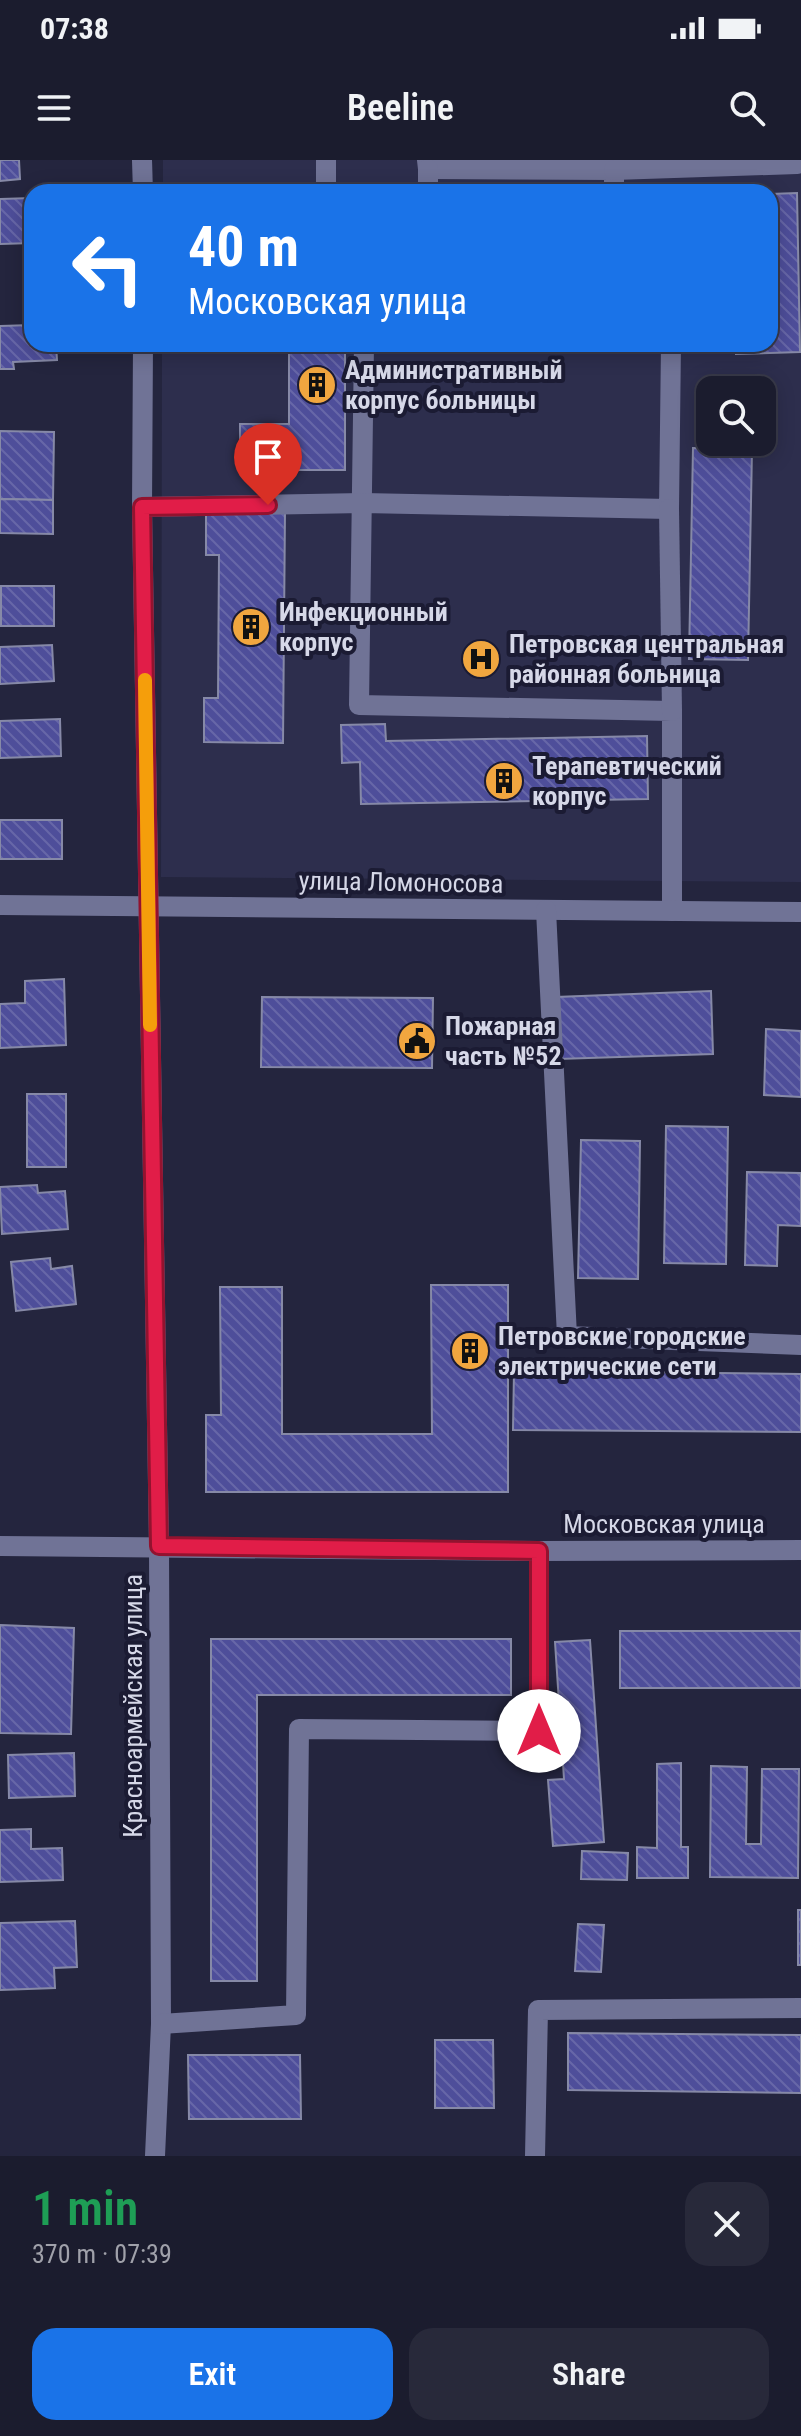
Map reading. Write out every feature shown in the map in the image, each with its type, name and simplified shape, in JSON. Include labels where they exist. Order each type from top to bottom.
[{"type":"street","points":[[142,160],[143,184]]},
{"type":"street","points":[[326,160],[326,184]]},
{"type":"street","points":[[428,165],[614,170],[797,164]]},
{"type":"street","points":[[614,170],[614,184]]},
{"type":"street","name":"Красноармейская улица","points":[[143,352],[142,507],[159,1546],[161,2024],[155,2156]]},
{"type":"street","points":[[364,352],[359,705],[672,711]]},
{"type":"street","points":[[671,352],[672,911]]},
{"type":"street","points":[[142,507],[363,503],[669,509]]},
{"type":"street","name":"улица Ломоносова","points":[[0,905],[801,912]]},
{"type":"street","points":[[546,910],[567,1336],[801,1345]]},
{"type":"street","name":"Московская улица","points":[[0,1546],[801,1550]]},
{"type":"street","points":[[161,2024],[296,2015],[299,1729],[539,1731],[539,1551]]},
{"type":"street","points":[[535,2156],[538,2010],[801,2008]]},
{"type":"shaded area","name":"Петровская центральная районная больница","points":[[163,160],[801,160],[801,882],[161,877],[162,352],[778,352],[778,184],[163,184]]},
{"type":"building","points":[[0,160],[19,160],[20,179],[0,181]]},
{"type":"building","points":[[797,193],[800,352],[736,354],[778,352],[778,194]]},
{"type":"building","points":[[24,198],[24,243],[0,244],[0,199]]},
{"type":"building","points":[[24,325],[24,352],[56,352],[57,360],[13,362],[14,369],[0,369],[0,326]]},
{"type":"building","name":"Административный корпус больницы","points":[[289,352],[345,352],[345,470],[240,470],[240,424],[289,424]]},
{"type":"building","points":[[0,431],[54,432],[53,500],[0,499]]},
{"type":"building","points":[[693,448],[696,448],[696,456],[752,456],[748,660],[689,659]]},
{"type":"building","points":[[0,499],[53,500],[53,534],[0,533]]},
{"type":"building","name":"Инфекционный корпус","points":[[206,509],[285,510],[283,743],[204,742],[204,698],[218,698],[219,555],[206,555]]},
{"type":"building","points":[[1,586],[54,586],[54,626],[1,626]]},
{"type":"building","points":[[52,645],[54,681],[0,684],[0,647]]},
{"type":"building","points":[[60,719],[61,756],[0,758],[0,721]]},
{"type":"building","name":"Терапевтический корпус","points":[[385,724],[386,741],[647,736],[648,799],[361,804],[360,762],[342,763],[341,725]]},
{"type":"building","points":[[0,820],[62,820],[62,859],[0,859]]},
{"type":"building","points":[[64,979],[66,1045],[0,1048],[0,1004],[25,1003],[25,981]]},
{"type":"building","points":[[711,991],[713,1054],[558,1059],[556,997]]},
{"type":"building","points":[[262,997],[433,998],[432,1068],[261,1067]]},
{"type":"building","points":[[766,1029],[801,1031],[801,1097],[764,1095]]},
{"type":"building","points":[[27,1094],[66,1094],[66,1167],[27,1167]]},
{"type":"building","points":[[666,1126],[728,1127],[726,1264],[664,1263]]},
{"type":"building","points":[[581,1140],[640,1141],[638,1279],[578,1278]]},
{"type":"building","points":[[747,1172],[801,1173],[801,1226],[778,1225],[777,1266],[745,1265]]},
{"type":"building","points":[[37,1185],[38,1193],[65,1191],[68,1229],[2,1234],[0,1187]]},
{"type":"building","points":[[50,1258],[51,1269],[72,1266],[76,1304],[16,1311],[11,1262]]},
{"type":"building","name":"Петровские городские электрические сети","points":[[431,1285],[508,1285],[508,1492],[206,1492],[206,1415],[221,1415],[220,1287],[282,1287],[282,1434],[432,1434]]},
{"type":"building","points":[[514,1371],[801,1374],[801,1432],[513,1430]]},
{"type":"building","points":[[0,1625],[74,1628],[71,1734],[0,1733]]},
{"type":"building","points":[[620,1631],[801,1631],[801,1688],[620,1688]]},
{"type":"building","points":[[211,1639],[511,1639],[511,1695],[257,1695],[257,1981],[211,1981]]},
{"type":"building","points":[[590,1640],[604,1842],[553,1846],[548,1780],[564,1779],[555,1642]]},
{"type":"building","points":[[74,1753],[75,1796],[9,1798],[8,1755]]},
{"type":"building","points":[[681,1763],[681,1847],[688,1847],[688,1878],[637,1878],[637,1847],[657,1848],[657,1764]]},
{"type":"building","points":[[711,1766],[747,1767],[746,1844],[761,1844],[762,1769],[799,1769],[798,1878],[710,1877]]},
{"type":"building","points":[[31,1829],[31,1849],[62,1848],[63,1880],[0,1882],[0,1830]]},
{"type":"building","points":[[582,1851],[628,1853],[627,1880],[581,1879]]},
{"type":"building","points":[[798,1910],[801,1910],[801,1965],[798,1965]]},
{"type":"building","points":[[75,1921],[77,1967],[54,1968],[55,1988],[0,1990],[0,1923]]},
{"type":"building","points":[[578,1924],[604,1925],[601,1972],[575,1971]]},
{"type":"building","points":[[568,2033],[801,2035],[801,2093],[568,2090]]},
{"type":"building","points":[[435,2040],[493,2040],[494,2108],[435,2108]]},
{"type":"building","points":[[188,2055],[300,2055],[301,2119],[189,2119]]},
{"type":"slow traffic","points":[[145,680],[150,1025]]},
{"type":"place","name":"Административный корпус больницы","points":[[317,385]]},
{"type":"place","name":"Инфекционный корпус","points":[[251,627]]},
{"type":"place","name":"Петровская центральная районная больница","points":[[481,659]]},
{"type":"place","name":"Терапевтический корпус","points":[[504,781]]},
{"type":"place","name":"Пожарная часть №52","points":[[417,1041]]},
{"type":"place","name":"Петровские городские электрические сети","points":[[470,1351]]},
{"type":"route","points":[[268,505],[142,507],[159,1546],[539,1551],[539,1731]]}]
